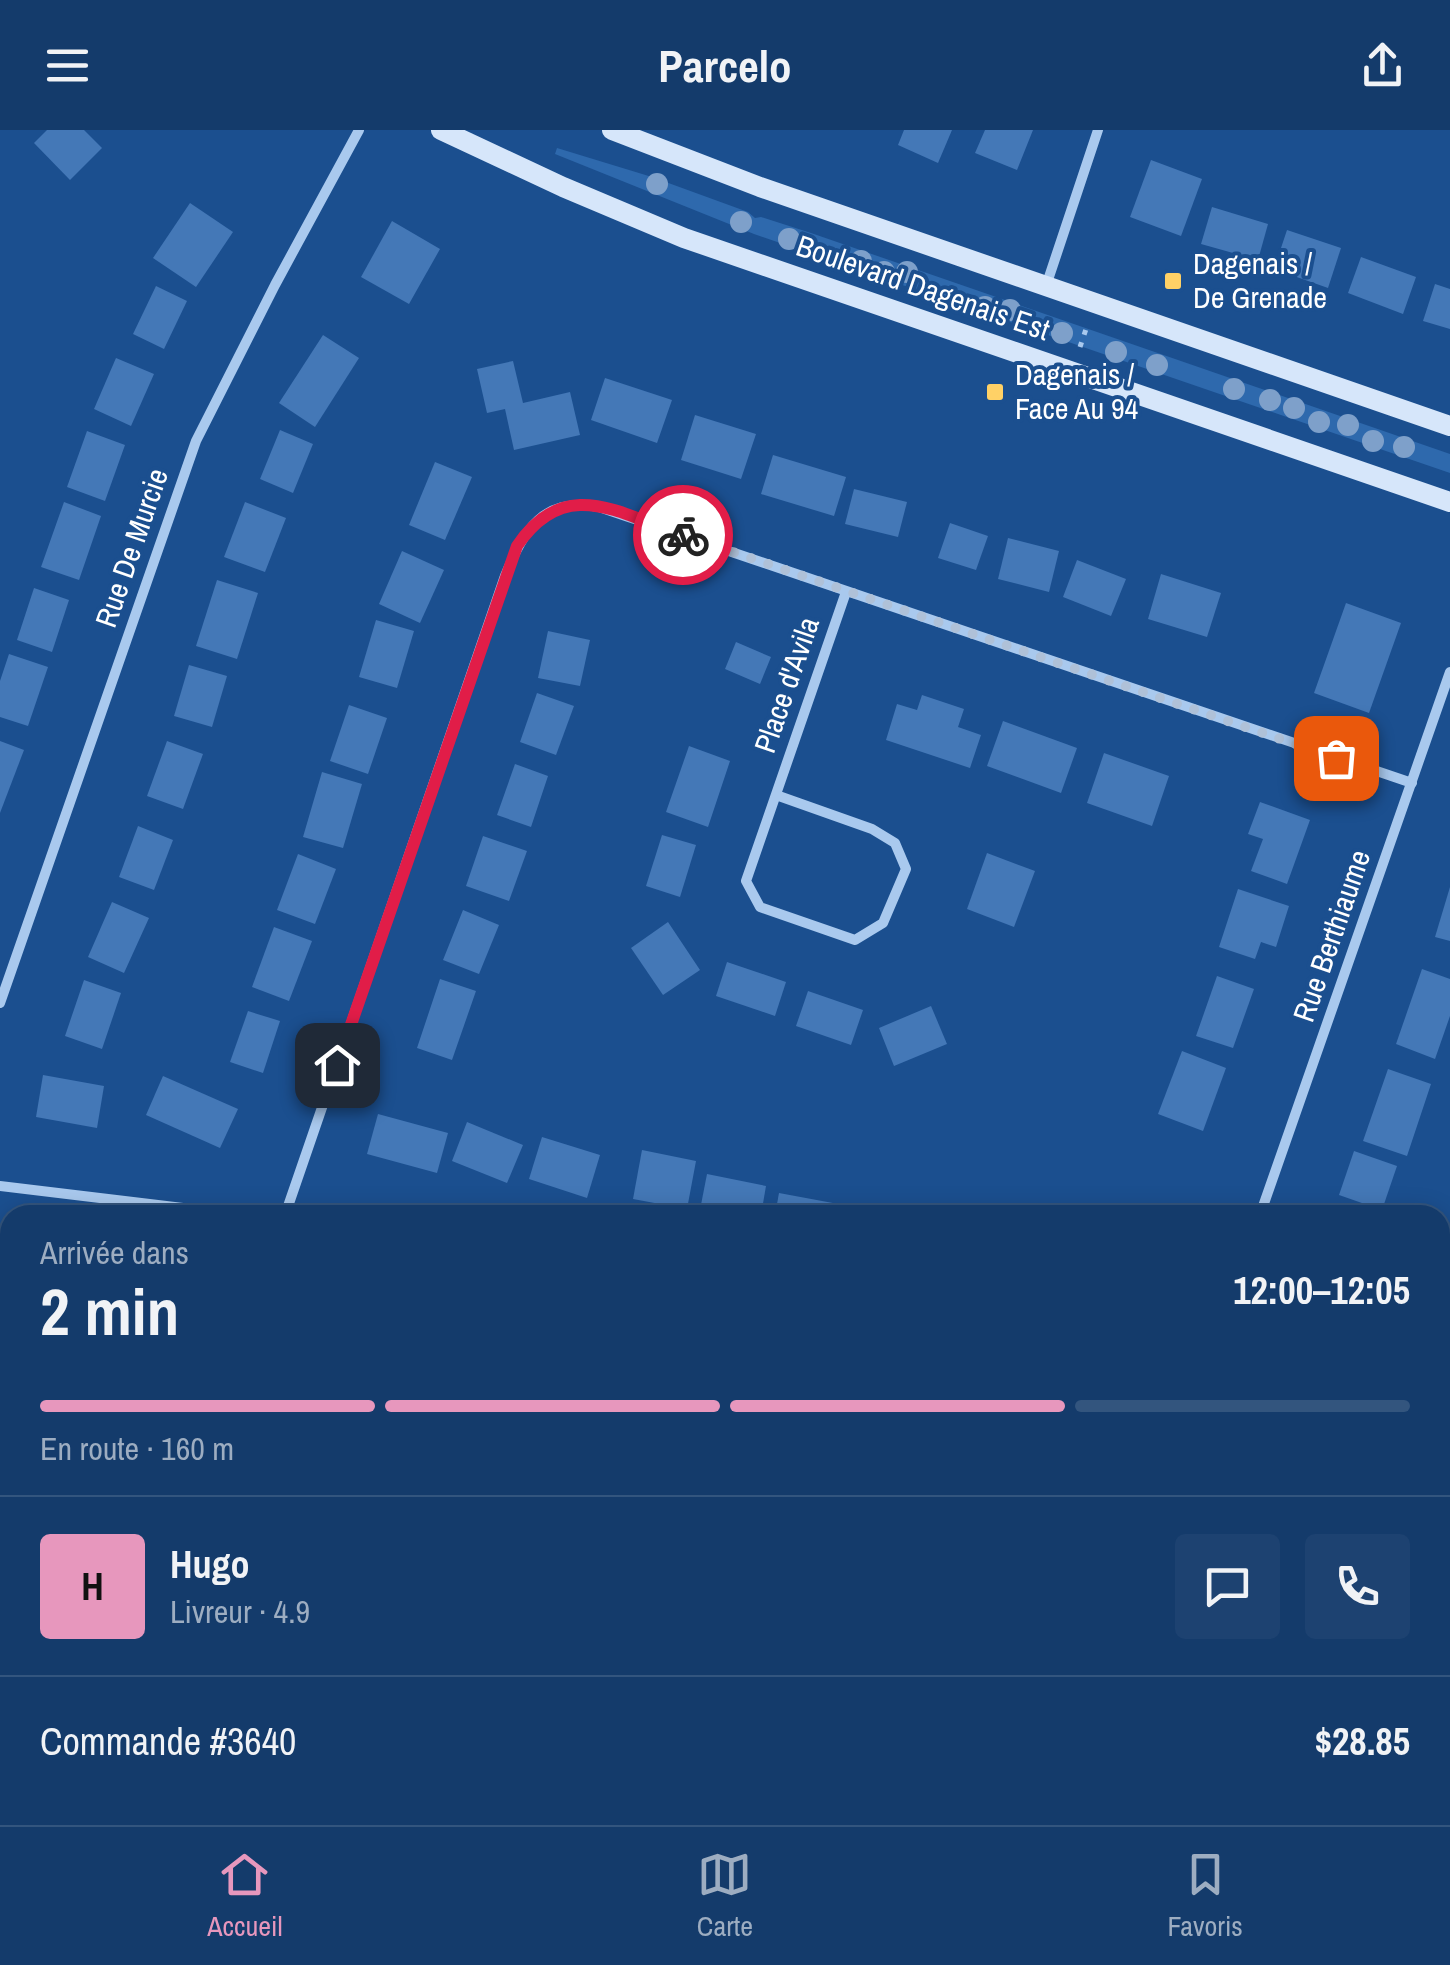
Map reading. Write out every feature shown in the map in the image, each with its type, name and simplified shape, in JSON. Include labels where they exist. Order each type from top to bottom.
[{"type":"main road","name":"Boulevard Dagenais Est","points":[[441,130],[684,238],[1450,502]]},
{"type":"main road","name":"Boulevard Dagenais Est","points":[[612,130],[714,171],[1450,426]]},
{"type":"street","name":"Rue De Murcie","points":[[0,1002],[196,441],[360,130]]},
{"type":"street","points":[[1046,286],[1098,130]]},
{"type":"street","points":[[288,1205],[504,576],[533,523],[557,507],[580,503],[600,507],[1412,783]]},
{"type":"street","name":"Place d'Avila","points":[[776,795],[872,829],[895,844],[906,869],[883,923],[855,940],[760,907],[746,880],[846,592]]},
{"type":"street","name":"Rue Berthiaume","points":[[1264,1205],[1450,672]]},
{"type":"street","points":[[0,1186],[157,1205]]},
{"type":"path","points":[[1080,346],[1086,329]]},
{"type":"shaded area","points":[[557,148],[652,177],[755,218],[811,233],[1450,454],[1450,473],[754,234],[555,154]]},
{"type":"building","points":[[47,130],[84,130],[102,148],[70,180],[34,143]]},
{"type":"building","points":[[904,130],[952,130],[938,163],[898,145]]},
{"type":"building","points":[[985,130],[1033,130],[1017,170],[975,153]]},
{"type":"building","points":[[1151,160],[1202,179],[1181,236],[1130,217]]},
{"type":"building","points":[[190,203],[233,232],[196,287],[153,258]]},
{"type":"building","points":[[1212,207],[1268,224],[1258,260],[1201,244]]},
{"type":"building","points":[[392,221],[440,249],[409,304],[361,277]]},
{"type":"building","points":[[1287,230],[1341,248],[1328,288],[1274,269]]},
{"type":"building","points":[[1361,257],[1416,277],[1403,314],[1348,293]]},
{"type":"building","points":[[1435,284],[1450,289],[1450,329],[1423,321]]},
{"type":"building","points":[[156,286],[187,301],[164,349],[133,334]]},
{"type":"building","points":[[323,335],[359,358],[315,427],[279,403]]},
{"type":"building","points":[[116,358],[154,374],[131,426],[94,409]]},
{"type":"building","points":[[513,361],[523,403],[570,392],[580,435],[514,450],[505,409],[487,413],[477,369]]},
{"type":"building","points":[[605,378],[672,400],[657,443],[591,420]]},
{"type":"building","points":[[695,415],[756,434],[741,479],[681,460]]},
{"type":"building","points":[[280,430],[313,444],[293,493],[260,479]]},
{"type":"building","points":[[87,431],[125,445],[105,501],[67,487]]},
{"type":"building","points":[[773,455],[846,477],[834,516],[761,494]]},
{"type":"building","points":[[435,462],[472,477],[445,540],[409,525]]},
{"type":"building","points":[[854,489],[907,502],[898,537],[845,524]]},
{"type":"building","points":[[64,502],[101,516],[79,580],[41,567]]},
{"type":"building","points":[[245,502],[286,518],[265,572],[224,557]]},
{"type":"building","points":[[950,523],[988,536],[976,570],[938,558]]},
{"type":"building","points":[[1008,538],[1059,551],[1049,592],[998,579]]},
{"type":"building","points":[[402,551],[444,570],[420,623],[379,604]]},
{"type":"building","points":[[1077,560],[1126,579],[1111,616],[1063,597]]},
{"type":"building","points":[[1161,574],[1221,593],[1207,637],[1148,619]]},
{"type":"building","points":[[217,580],[258,593],[237,659],[196,646]]},
{"type":"building","points":[[34,588],[69,600],[52,652],[17,640]]},
{"type":"building","points":[[1346,603],[1401,623],[1369,713],[1314,693]]},
{"type":"building","points":[[376,620],[414,631],[397,688],[359,677]]},
{"type":"building","points":[[548,631],[590,640],[580,686],[538,678]]},
{"type":"building","points":[[736,642],[771,657],[760,684],[725,669]]},
{"type":"building","points":[[9,654],[48,667],[28,726],[0,717],[0,681]]},
{"type":"building","points":[[189,665],[227,676],[212,727],[174,716]]},
{"type":"building","points":[[537,693],[574,706],[556,755],[520,742]]},
{"type":"building","points":[[922,695],[964,709],[958,727],[981,735],[970,768],[886,740],[897,704],[917,710]]},
{"type":"building","points":[[349,705],[387,718],[368,774],[330,761]]},
{"type":"building","points":[[1003,721],[1077,748],[1061,793],[987,766]]},
{"type":"building","points":[[0,741],[24,750],[0,813]]},
{"type":"building","points":[[167,741],[203,754],[183,809],[147,796]]},
{"type":"building","points":[[689,746],[730,761],[708,827],[666,812]]},
{"type":"building","points":[[1104,753],[1169,776],[1152,826],[1087,803]]},
{"type":"building","points":[[515,764],[548,776],[531,827],[497,815]]},
{"type":"building","points":[[322,772],[362,784],[343,848],[303,837]]},
{"type":"building","points":[[1260,802],[1310,820],[1287,884],[1251,871],[1263,839],[1248,834]]},
{"type":"building","points":[[138,826],[173,840],[154,890],[119,877]]},
{"type":"building","points":[[662,835],[696,845],[680,897],[646,886]]},
{"type":"building","points":[[483,836],[527,851],[509,901],[466,886]]},
{"type":"building","points":[[987,853],[1035,871],[1014,927],[967,909]]},
{"type":"building","points":[[298,854],[336,869],[315,924],[277,910]]},
{"type":"building","points":[[1450,887],[1450,941],[1435,937]]},
{"type":"building","points":[[1238,889],[1289,906],[1276,947],[1261,942],[1255,959],[1219,947]]},
{"type":"building","points":[[112,902],[149,918],[124,973],[88,957]]},
{"type":"building","points":[[463,910],[499,925],[479,974],[443,960]]},
{"type":"building","points":[[668,922],[700,970],[663,995],[631,948]]},
{"type":"building","points":[[274,927],[312,941],[289,1001],[252,987]]},
{"type":"building","points":[[727,962],[786,982],[775,1016],[716,996]]},
{"type":"building","points":[[1422,969],[1450,979],[1450,1016],[1435,1059],[1396,1044]]},
{"type":"building","points":[[1217,976],[1254,989],[1233,1048],[1196,1036]]},
{"type":"building","points":[[440,979],[476,991],[452,1060],[417,1048]]},
{"type":"building","points":[[84,980],[121,993],[102,1049],[65,1036]]},
{"type":"building","points":[[808,991],[863,1010],[851,1045],[796,1026]]},
{"type":"building","points":[[931,1006],[947,1044],[894,1066],[879,1028]]},
{"type":"building","points":[[248,1011],[280,1021],[263,1073],[230,1062]]},
{"type":"building","points":[[1182,1051],[1226,1068],[1203,1131],[1158,1114]]},
{"type":"building","points":[[1388,1069],[1431,1084],[1407,1156],[1363,1141]]},
{"type":"building","points":[[43,1075],[104,1086],[97,1128],[36,1117]]},
{"type":"building","points":[[163,1076],[238,1109],[220,1148],[146,1115]]},
{"type":"building","points":[[378,1114],[448,1133],[437,1173],[367,1154]]},
{"type":"building","points":[[467,1122],[523,1145],[507,1183],[452,1161]]},
{"type":"building","points":[[542,1137],[600,1155],[587,1198],[529,1179]]},
{"type":"building","points":[[642,1150],[696,1161],[688,1205],[633,1199]]},
{"type":"building","points":[[1354,1151],[1397,1166],[1384,1205],[1368,1205],[1339,1195]]},
{"type":"building","points":[[707,1174],[766,1186],[763,1205],[701,1205]]},
{"type":"building","points":[[779,1193],[844,1205],[777,1205]]},
{"type":"way so far","points":[[683,535],[1336,758]]},
{"type":"place","name":"Dagenais / De Grenade","points":[[1173,281]]},
{"type":"place","name":"Dagenais / Face Au 94","points":[[995,392]]},
{"type":"route","points":[[337,1065],[517,546],[533,523],[557,507],[580,503],[683,535]]}]
